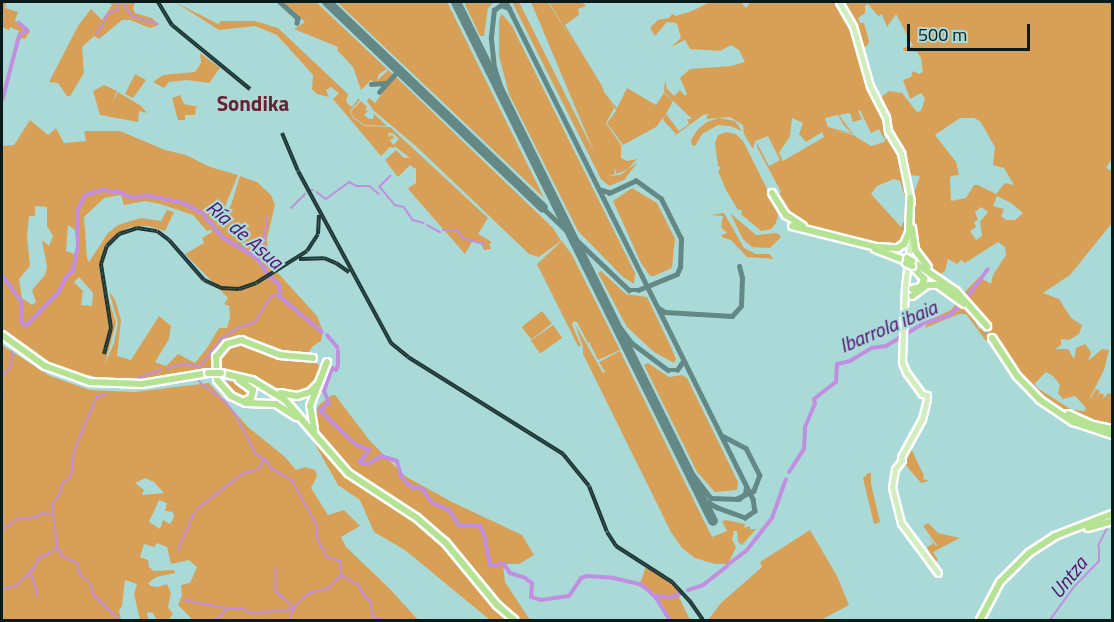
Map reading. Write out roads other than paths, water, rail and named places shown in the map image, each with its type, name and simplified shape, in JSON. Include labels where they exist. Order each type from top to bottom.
[{"type":"highway","points":[[772,193],[789,218],[817,231],[876,248],[909,262],[956,291]]},
{"type":"highway","points":[[876,248],[895,249],[904,244],[909,233],[910,198]]},
{"type":"highway","points":[[817,231],[793,230],[876,248],[909,262],[951,291],[986,326],[956,291],[920,260],[914,245],[912,225]]},
{"type":"highway","points":[[909,262],[924,279],[921,287],[909,293]]},
{"type":"highway","points":[[909,293],[927,285],[938,285],[973,313]]},
{"type":"highway","points":[[2,335],[39,363],[86,381],[130,385],[221,375],[242,377],[288,396],[297,396],[310,392],[321,380]]},
{"type":"highway","points":[[993,338],[1026,382],[1062,412],[1111,432],[1073,422],[1048,406],[1017,376],[993,338]]},
{"type":"highway","points":[[2,340],[38,366],[85,384],[130,388],[181,379]]},
{"type":"highway","points":[[296,417],[276,404],[241,401],[226,392],[216,375],[216,357],[227,344],[244,341],[280,355],[312,355]]},
{"type":"highway","points":[[323,363],[321,380],[311,403],[310,415],[312,427],[324,447]]},
{"type":"highway","points":[[221,375],[271,394],[296,417],[321,450],[345,475],[439,540],[508,621]]},
{"type":"highway","points":[[239,380],[250,386],[253,392],[250,400],[241,401]]},
{"type":"highway","points":[[266,387],[289,404],[324,447],[359,482],[417,518],[441,538],[514,621]]},
{"type":"highway","points":[[982,621],[1003,584],[1021,564],[1051,542],[1113,516]]},
{"type":"highway","points":[[982,621],[996,589],[1009,571],[1029,553],[1055,536],[1113,516]]},
{"type":"main road","points":[[839,2],[853,26],[870,86],[886,117],[888,131],[901,153],[910,198],[912,225],[907,280],[909,293],[904,315],[903,367],[923,398],[924,410],[900,459],[892,487],[901,523],[938,573]]},
{"type":"waterway","points":[[97,34],[108,14],[118,9],[117,2]]},
{"type":"waterway","points":[[123,2],[132,16],[158,24]]},
{"type":"waterway","name":"Ría de Asua","points":[[2,101],[19,36],[27,30],[19,23]]},
{"type":"waterway","points":[[391,176],[380,187],[395,205],[404,207],[413,220],[424,223]]},
{"type":"waterway","points":[[317,192],[326,199],[349,182],[357,186],[370,186],[379,194]]},
{"type":"waterway","name":"Ría de Asua","points":[[2,275],[21,301],[21,322],[26,326],[58,293],[66,277],[73,271],[78,245],[77,211],[85,195],[103,190],[119,192],[131,197],[150,196],[183,203],[202,213],[222,237],[257,258],[270,277],[280,285],[279,296],[322,332]]},
{"type":"waterway","points":[[291,208],[305,194]]},
{"type":"waterway","points":[[257,258],[263,249],[267,216]]},
{"type":"waterway","points":[[427,225],[440,232]]},
{"type":"waterway","points":[[443,230],[458,230],[463,238],[484,244]]},
{"type":"waterway","name":"Ibarrola ibaia","points":[[966,299],[988,269]]},
{"type":"waterway","points":[[197,371],[221,339],[238,328],[255,322],[271,296],[278,295]]},
{"type":"waterway","name":"Ibarrola ibaia","points":[[789,472],[804,449],[805,427],[815,404],[814,399],[836,382],[837,364],[850,361],[872,348],[886,346],[924,323],[949,316],[962,304]]},
{"type":"waterway","points":[[327,335],[337,347]]},
{"type":"waterway","points":[[338,351],[338,365],[336,370],[332,368],[324,391],[329,403],[320,410],[355,444],[369,450],[360,462],[367,464],[381,456],[397,461],[401,476],[411,487],[423,489],[431,502],[449,510],[459,525],[479,525],[484,534],[490,564],[493,566],[503,563],[510,573],[532,583],[531,597],[541,600],[569,596],[581,578],[587,576],[613,578],[639,584],[647,589],[656,598],[670,620]]},
{"type":"waterway","points":[[2,381],[3,375],[11,366],[12,352]]},
{"type":"waterway","points":[[168,368],[184,364],[199,366]]},
{"type":"waterway","points":[[130,381],[161,370]]},
{"type":"waterway","points":[[197,376],[201,383],[226,402],[236,415],[256,454],[266,460],[272,469],[292,480],[316,523],[318,540],[328,557],[340,561],[342,574]]},
{"type":"waterway","points":[[2,385],[4,395],[2,403]]},
{"type":"waterway","points":[[88,582],[80,575],[78,564],[62,556],[57,547],[52,503],[59,496],[62,484],[71,477],[74,451],[97,396],[106,395]]},
{"type":"waterway","points":[[2,406],[2,414]]},
{"type":"waterway","points":[[197,509],[242,474],[258,469],[263,463],[262,459]]},
{"type":"waterway","name":"Ibarrola ibaia","points":[[730,563],[747,550],[772,518],[786,479]]},
{"type":"waterway","points":[[2,530],[18,519],[38,517],[42,513],[50,514]]},
{"type":"waterway","points":[[178,550],[194,513]]},
{"type":"waterway","name":"Untza","points":[[1098,546],[1108,526]]},
{"type":"waterway","name":"Untza","points":[[1050,620],[1073,588],[1099,561],[1099,548]]},
{"type":"waterway","points":[[2,589],[18,585],[34,568],[38,559],[57,549]]},
{"type":"waterway","name":"Ibarrola ibaia","points":[[688,590],[703,585],[727,566]]},
{"type":"waterway","points":[[276,569],[276,591],[294,607]]},
{"type":"waterway","points":[[31,573],[37,590],[36,596]]},
{"type":"waterway","points":[[289,620],[295,606],[309,593],[329,588],[341,575]]},
{"type":"waterway","points":[[342,576],[359,585],[364,595],[371,601],[373,617],[384,620]]},
{"type":"waterway","points":[[90,583],[94,595],[120,620]]},
{"type":"waterway","name":"Ibarrola ibaia","points":[[655,596],[671,597],[681,593]]},
{"type":"waterway","points":[[185,600],[227,608]]},
{"type":"waterway","points":[[213,620],[221,616],[226,609],[243,609],[252,613]]},
{"type":"waterway","points":[[253,613],[293,609]]},
{"type":"tunnel","points":[[984,327],[992,338]]},
{"type":"railway","points":[[158,2],[172,25],[250,89]]},
{"type":"railway","points":[[282,133],[298,171],[391,343],[408,357],[563,454],[589,486],[607,532],[616,546],[672,582],[703,620]]},
{"type":"railway","points":[[104,354],[111,328],[101,264],[107,246],[119,234],[137,228],[157,231],[169,240],[204,280],[221,288],[239,289],[256,283],[307,251],[318,234],[319,215]]},
{"type":"railway","points":[[299,259],[324,258],[349,272]]},
{"type":"district","name":"Sondika","points":[[253,103]]}]
